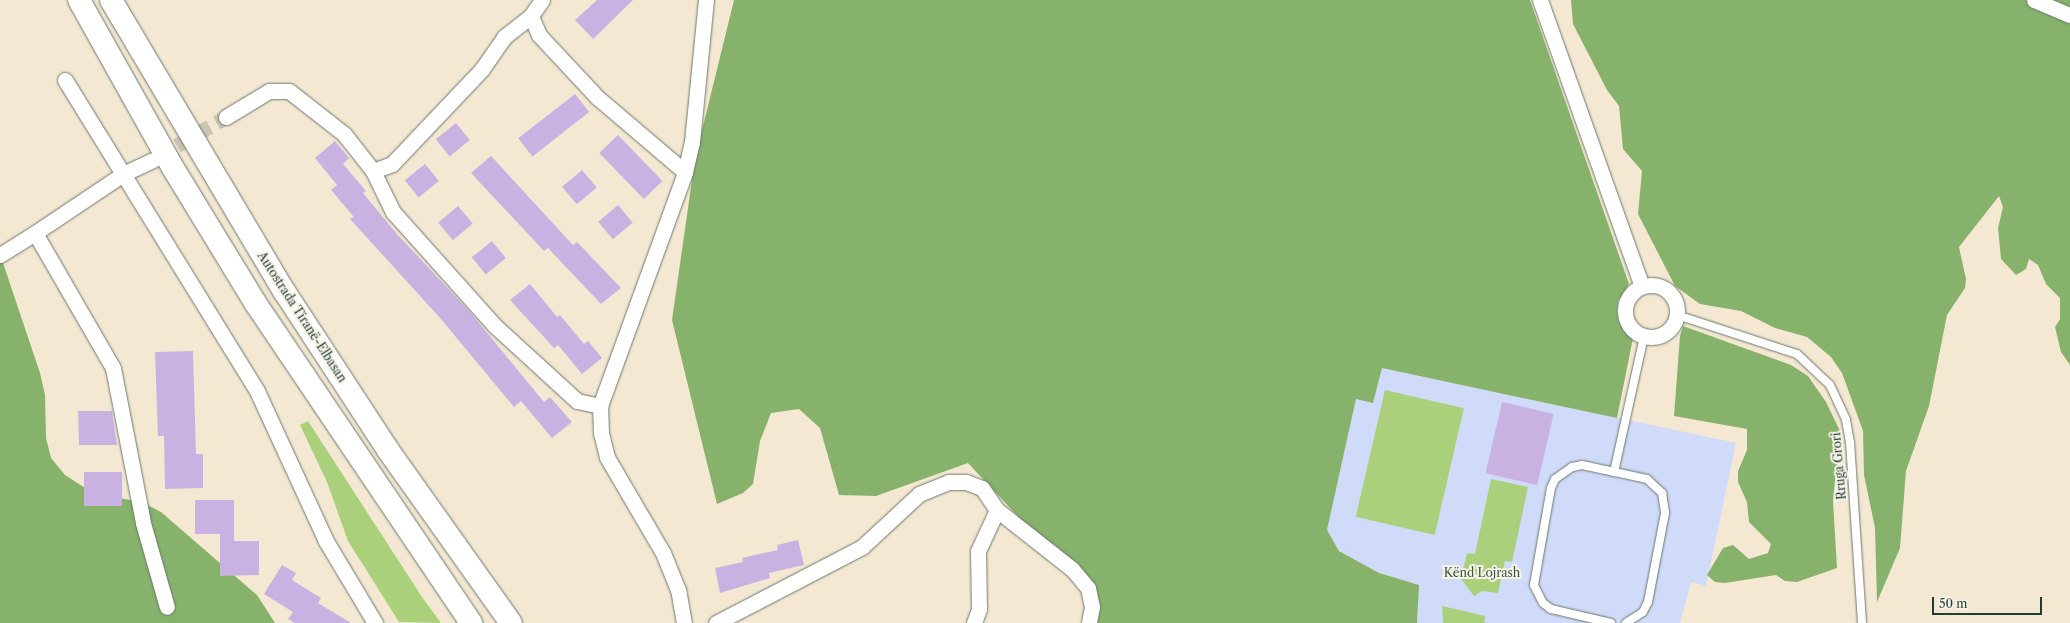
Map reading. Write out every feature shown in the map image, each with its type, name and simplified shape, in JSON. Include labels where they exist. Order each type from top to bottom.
[{"type":"highway","points":[[79,0],[173,168],[256,304],[471,623]]},
{"type":"highway","name":"Autostrada Tiranë-Elbasan","points":[[112,0],[284,291],[388,450],[511,623]]},
{"type":"street","points":[[373,171],[392,164],[478,74],[504,37],[531,16],[542,0]]},
{"type":"street","points":[[1540,0],[1642,286]]},
{"type":"street","points":[[2034,0],[2070,15]]},
{"type":"street","points":[[684,623],[678,590],[663,552],[607,458],[601,433],[600,406],[685,172],[692,142],[707,2]]},
{"type":"street","points":[[531,16],[539,35],[598,98],[685,172]]},
{"type":"street","points":[[65,80],[257,391],[326,541],[375,623]]},
{"type":"street","points":[[226,117],[269,90],[289,91],[344,134],[373,171],[393,212],[495,326],[577,401],[600,406]]},
{"type":"street","points":[[0,255],[123,174],[153,160]]},
{"type":"street","points":[[35,233],[113,368],[143,523],[167,607]]},
{"type":"street","points":[[1642,286],[1655,286],[1668,291],[1677,306],[1677,315],[1666,333],[1644,337],[1630,328],[1624,313],[1629,296],[1642,286]]},
{"type":"street","points":[[716,623],[862,547],[919,494],[948,482],[966,482],[982,488],[997,510],[1072,569],[1088,588],[1092,607],[1089,623]]},
{"type":"street","points":[[974,623],[979,609],[978,551],[997,510]]},
{"type":"lane","name":"Rruga Grori","points":[[1677,315],[1796,354],[1830,385],[1846,420],[1850,442],[1862,623]]},
{"type":"lane","points":[[1614,472],[1644,337]]},
{"type":"lane","points":[[1611,623],[1551,609],[1543,603],[1534,585],[1555,479],[1572,467],[1582,465],[1647,479],[1659,489],[1665,503],[1648,602],[1643,612],[1626,623]]},
{"type":"shaded area","points":[[1382,368],[1736,443],[1706,586],[1691,582],[1680,623],[1417,623],[1419,585],[1379,573],[1339,551],[1327,530],[1356,399],[1373,402]]},
{"type":"green space","points":[[734,0],[1530,0],[1629,284],[1618,301],[1617,311],[1619,322],[1633,338],[1617,418],[1382,368],[1373,403],[1356,399],[1327,530],[1339,551],[1379,573],[1419,585],[1417,623],[1087,623],[1083,586],[968,463],[876,496],[839,495],[820,428],[799,409],[771,413],[760,441],[753,484],[743,493],[717,504],[672,320],[695,159]]},
{"type":"green space","points":[[1571,0],[2070,0],[2070,365],[2061,352],[2055,327],[2060,319],[2060,298],[2046,284],[2038,265],[2029,259],[2026,269],[2016,275],[2001,259],[1998,228],[2003,207],[1999,196],[1959,247],[1966,279],[1965,288],[1947,315],[1929,406],[1906,471],[1900,548],[1877,602],[1875,528],[1864,475],[1863,431],[1842,373],[1831,357],[1807,337],[1775,328],[1741,311],[1700,304],[1675,286],[1638,214],[1642,171],[1623,149],[1619,106],[1607,90],[1573,24]]},
{"type":"green space","points":[[0,254],[40,373],[45,395],[46,438],[51,458],[65,475],[82,486],[101,495],[142,502],[161,512],[257,595],[275,623],[0,623]]},
{"type":"green space","points":[[1683,326],[1791,365],[1808,376],[1826,402],[1840,431],[1833,501],[1837,568],[1797,582],[1785,581],[1776,575],[1725,583],[1715,582],[1707,575],[1723,548],[1733,545],[1749,559],[1768,553],[1771,544],[1749,522],[1747,502],[1738,482],[1738,471],[1747,450],[1747,429],[1674,416],[1680,336]]},
{"type":"green space","points":[[1385,390],[1464,408],[1435,535],[1356,517]]},
{"type":"green space","points":[[308,421],[422,597],[441,623],[399,622],[348,541],[327,482],[300,425]]},
{"type":"green space","points":[[1491,479],[1528,487],[1512,562],[1505,561],[1498,593],[1482,591],[1474,596],[1461,579],[1467,553],[1475,554]]},
{"type":"green space","name":"Kënd Lojrash","points":[[1442,606],[1485,616],[1484,622],[1489,623],[1443,623]]},
{"type":"building","points":[[597,0],[633,0],[593,39],[575,20]]},
{"type":"building","points":[[575,94],[589,112],[532,156],[518,138]]},
{"type":"building","points":[[456,123],[470,140],[450,156],[436,139]]},
{"type":"building","points":[[618,135],[662,181],[644,199],[599,153]]},
{"type":"building","points":[[335,141],[349,158],[343,164],[366,191],[363,193],[396,233],[470,312],[544,402],[550,397],[572,422],[552,438],[521,401],[514,407],[441,319],[350,219],[354,217],[331,190],[337,185],[315,158]]},
{"type":"building","points":[[491,156],[573,245],[577,242],[621,288],[601,304],[548,248],[544,251],[471,173]]},
{"type":"building","points":[[425,164],[439,181],[419,197],[405,180]]},
{"type":"building","points":[[582,170],[597,188],[577,204],[562,187]]},
{"type":"building","points":[[618,205],[633,223],[613,239],[598,222]]},
{"type":"building","points":[[458,206],[473,224],[453,240],[438,223]]},
{"type":"building","points":[[492,241],[506,258],[486,274],[472,257]]},
{"type":"building","points":[[530,284],[557,317],[560,315],[584,344],[588,341],[602,358],[582,374],[558,345],[554,348],[510,300]]},
{"type":"building","points":[[193,351],[196,454],[203,454],[203,488],[165,489],[164,436],[158,436],[155,352]]},
{"type":"building","points":[[1502,402],[1554,414],[1537,485],[1486,473]]},
{"type":"building","points":[[78,411],[112,411],[117,445],[79,445]]},
{"type":"building","points":[[84,472],[122,472],[122,506],[84,506]]},
{"type":"building","points":[[195,500],[234,500],[234,541],[259,541],[259,575],[220,576],[220,534],[195,534]]},
{"type":"building","points":[[798,540],[804,565],[769,573],[770,578],[720,593],[715,568],[743,562],[742,558],[778,550],[777,545]]},
{"type":"building","points":[[282,565],[296,573],[292,580],[321,598],[318,603],[351,623],[295,623],[288,619],[293,612],[264,594]]},
{"type":"tunnel","points":[[157,157],[226,117]]}]
